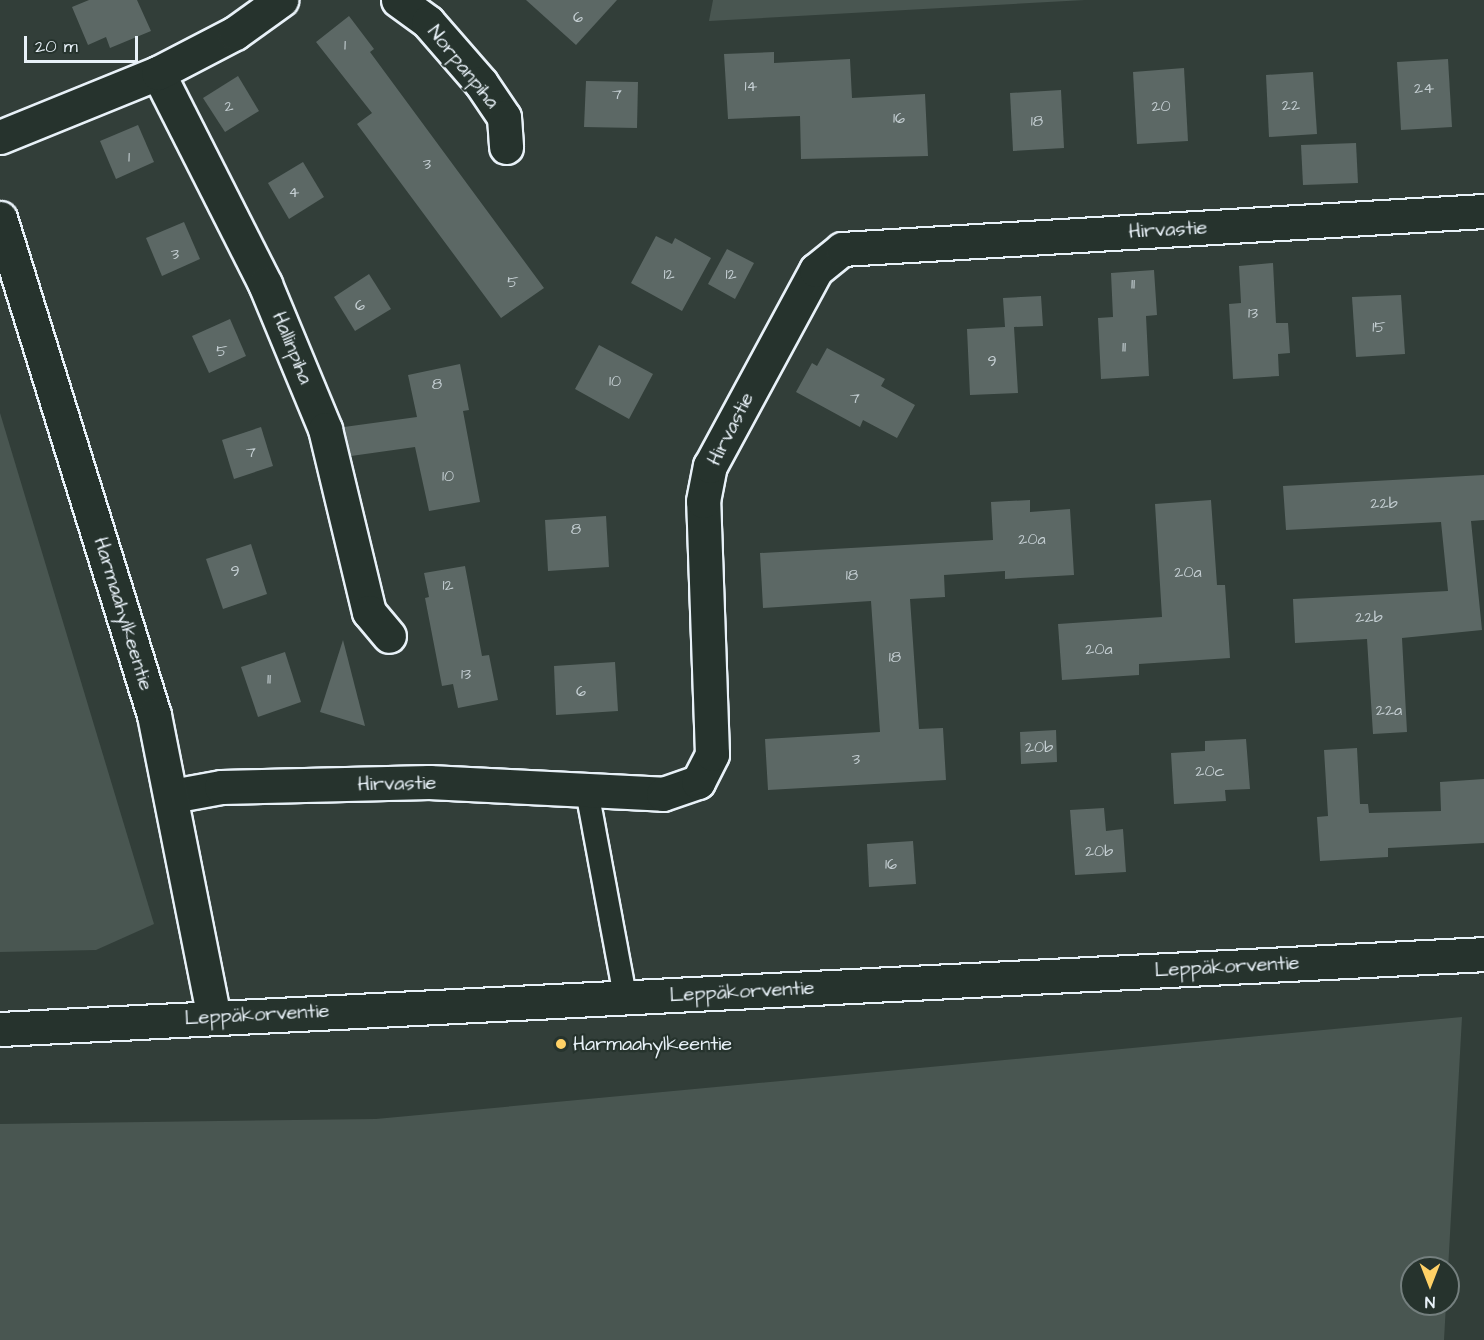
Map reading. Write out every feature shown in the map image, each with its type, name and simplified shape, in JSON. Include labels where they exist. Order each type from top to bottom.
[{"type":"street","points":[[0,137],[158,73],[235,33],[281,0]]},
{"type":"street","name":"Norpanpiha","points":[[398,0],[429,22],[481,82],[504,117],[506,147]]},
{"type":"street","name":"Hallinpiha","points":[[158,73],[274,305],[325,429],[369,612],[389,636]]},
{"type":"street","name":"Hirvastie","points":[[172,796],[221,787],[429,782],[663,794],[698,782],[712,754],[703,501],[710,466],[816,270],[842,249],[1484,211]]},
{"type":"street","name":"Harmaahylkeentie","points":[[0,218],[154,715],[172,796],[214,1017]]},
{"type":"street","name":"Leppäkorventie","points":[[0,1029],[1484,954]]},
{"type":"lane","points":[[587,791],[625,997]]},
{"type":"shaded area","points":[[713,0],[1085,0],[709,21]]},
{"type":"shaded area","points":[[0,413],[154,924],[96,950],[0,952]]},
{"type":"shaded area","points":[[1462,1017],[1449,1256],[1400,1256],[1400,1316],[1445,1316],[1444,1340],[0,1340],[0,1124],[376,1119]]},
{"type":"building","points":[[89,0],[137,0],[151,31],[110,48],[106,37],[88,45],[72,7]]},
{"type":"building","points":[[526,0],[617,0],[576,45]]},
{"type":"building","points":[[349,16],[374,49],[370,52],[544,288],[501,318],[357,124],[372,113],[316,42]]},
{"type":"building","points":[[774,52],[774,63],[850,59],[852,98],[925,94],[928,156],[801,159],[800,116],[728,119],[724,54]]},
{"type":"building","points":[[1448,59],[1452,127],[1401,130],[1397,62]]},
{"type":"building","points":[[1184,68],[1188,141],[1137,144],[1133,72]]},
{"type":"building","points":[[1313,72],[1317,134],[1269,137],[1266,75]]},
{"type":"building","points":[[238,76],[259,111],[225,132],[203,98]]},
{"type":"building","points":[[586,81],[638,82],[637,128],[584,127]]},
{"type":"building","points":[[1061,90],[1064,148],[1013,151],[1010,93]]},
{"type":"building","points":[[138,125],[154,162],[116,179],[100,141]]},
{"type":"building","points":[[1356,143],[1358,183],[1303,185],[1301,145]]},
{"type":"building","points":[[303,162],[324,197],[289,219],[268,183]]},
{"type":"building","points":[[184,222],[200,259],[162,276],[146,238]]},
{"type":"building","points":[[656,236],[672,244],[675,238],[711,258],[682,311],[631,283]]},
{"type":"building","points":[[727,249],[754,263],[735,299],[708,284]]},
{"type":"building","points":[[1273,263],[1276,323],[1288,323],[1290,353],[1278,354],[1279,376],[1233,379],[1229,304],[1241,303],[1239,266]]},
{"type":"building","points":[[1154,270],[1157,315],[1146,316],[1149,376],[1101,379],[1098,318],[1113,317],[1111,273]]},
{"type":"building","points":[[369,274],[391,309],[355,331],[334,297]]},
{"type":"building","points":[[1401,295],[1405,354],[1356,357],[1352,297]]},
{"type":"building","points":[[1041,296],[1043,326],[1014,327],[1018,393],[970,395],[967,329],[1005,327],[1003,298]]},
{"type":"building","points":[[230,319],[246,356],[209,373],[192,336]]},
{"type":"building","points":[[599,345],[653,374],[629,419],[575,389]]},
{"type":"building","points":[[827,348],[885,379],[881,386],[915,405],[897,438],[863,420],[860,427],[796,392],[812,363],[817,366]]},
{"type":"building","points":[[460,364],[469,410],[463,411],[480,502],[429,511],[415,447],[351,456],[344,427],[417,417],[408,375]]},
{"type":"building","points":[[261,427],[273,466],[234,479],[222,440]]},
{"type":"building","points":[[1484,475],[1484,520],[1471,521],[1482,630],[1402,638],[1407,732],[1373,734],[1367,639],[1295,643],[1293,599],[1448,591],[1441,522],[1286,530],[1283,486]]},
{"type":"building","points":[[1030,500],[1030,512],[1070,509],[1074,575],[1005,579],[1005,571],[944,575],[945,597],[910,599],[919,729],[943,728],[946,780],[768,790],[765,739],[880,732],[871,601],[763,608],[760,553],[993,540],[991,502]]},
{"type":"building","points":[[1211,500],[1217,585],[1225,585],[1230,658],[1139,664],[1139,675],[1062,680],[1058,624],[1162,617],[1155,504]]},
{"type":"building","points":[[606,516],[609,567],[548,571],[545,520]]},
{"type":"building","points":[[251,544],[267,594],[223,609],[206,559]]},
{"type":"building","points":[[465,566],[482,656],[489,655],[498,700],[458,708],[453,684],[442,686],[425,598],[429,597],[424,573]]},
{"type":"building","points":[[343,640],[365,726],[320,712]]},
{"type":"building","points":[[285,652],[301,702],[258,717],[241,667]]},
{"type":"building","points":[[615,662],[618,711],[556,715],[554,666]]},
{"type":"building","points":[[1056,730],[1057,762],[1021,764],[1020,732]]},
{"type":"building","points":[[1246,739],[1250,789],[1225,790],[1226,801],[1174,804],[1171,753],[1205,751],[1205,741]]},
{"type":"building","points":[[1357,748],[1360,804],[1368,804],[1369,813],[1441,811],[1440,782],[1484,779],[1484,843],[1388,848],[1388,857],[1320,861],[1317,817],[1328,816],[1324,750]]},
{"type":"building","points":[[1104,808],[1106,831],[1123,829],[1126,872],[1075,875],[1070,810]]},
{"type":"building","points":[[913,841],[916,884],[869,887],[867,844]]},
{"type":"place","name":"Harmaahylkeentie","points":[[561,1044]]}]
